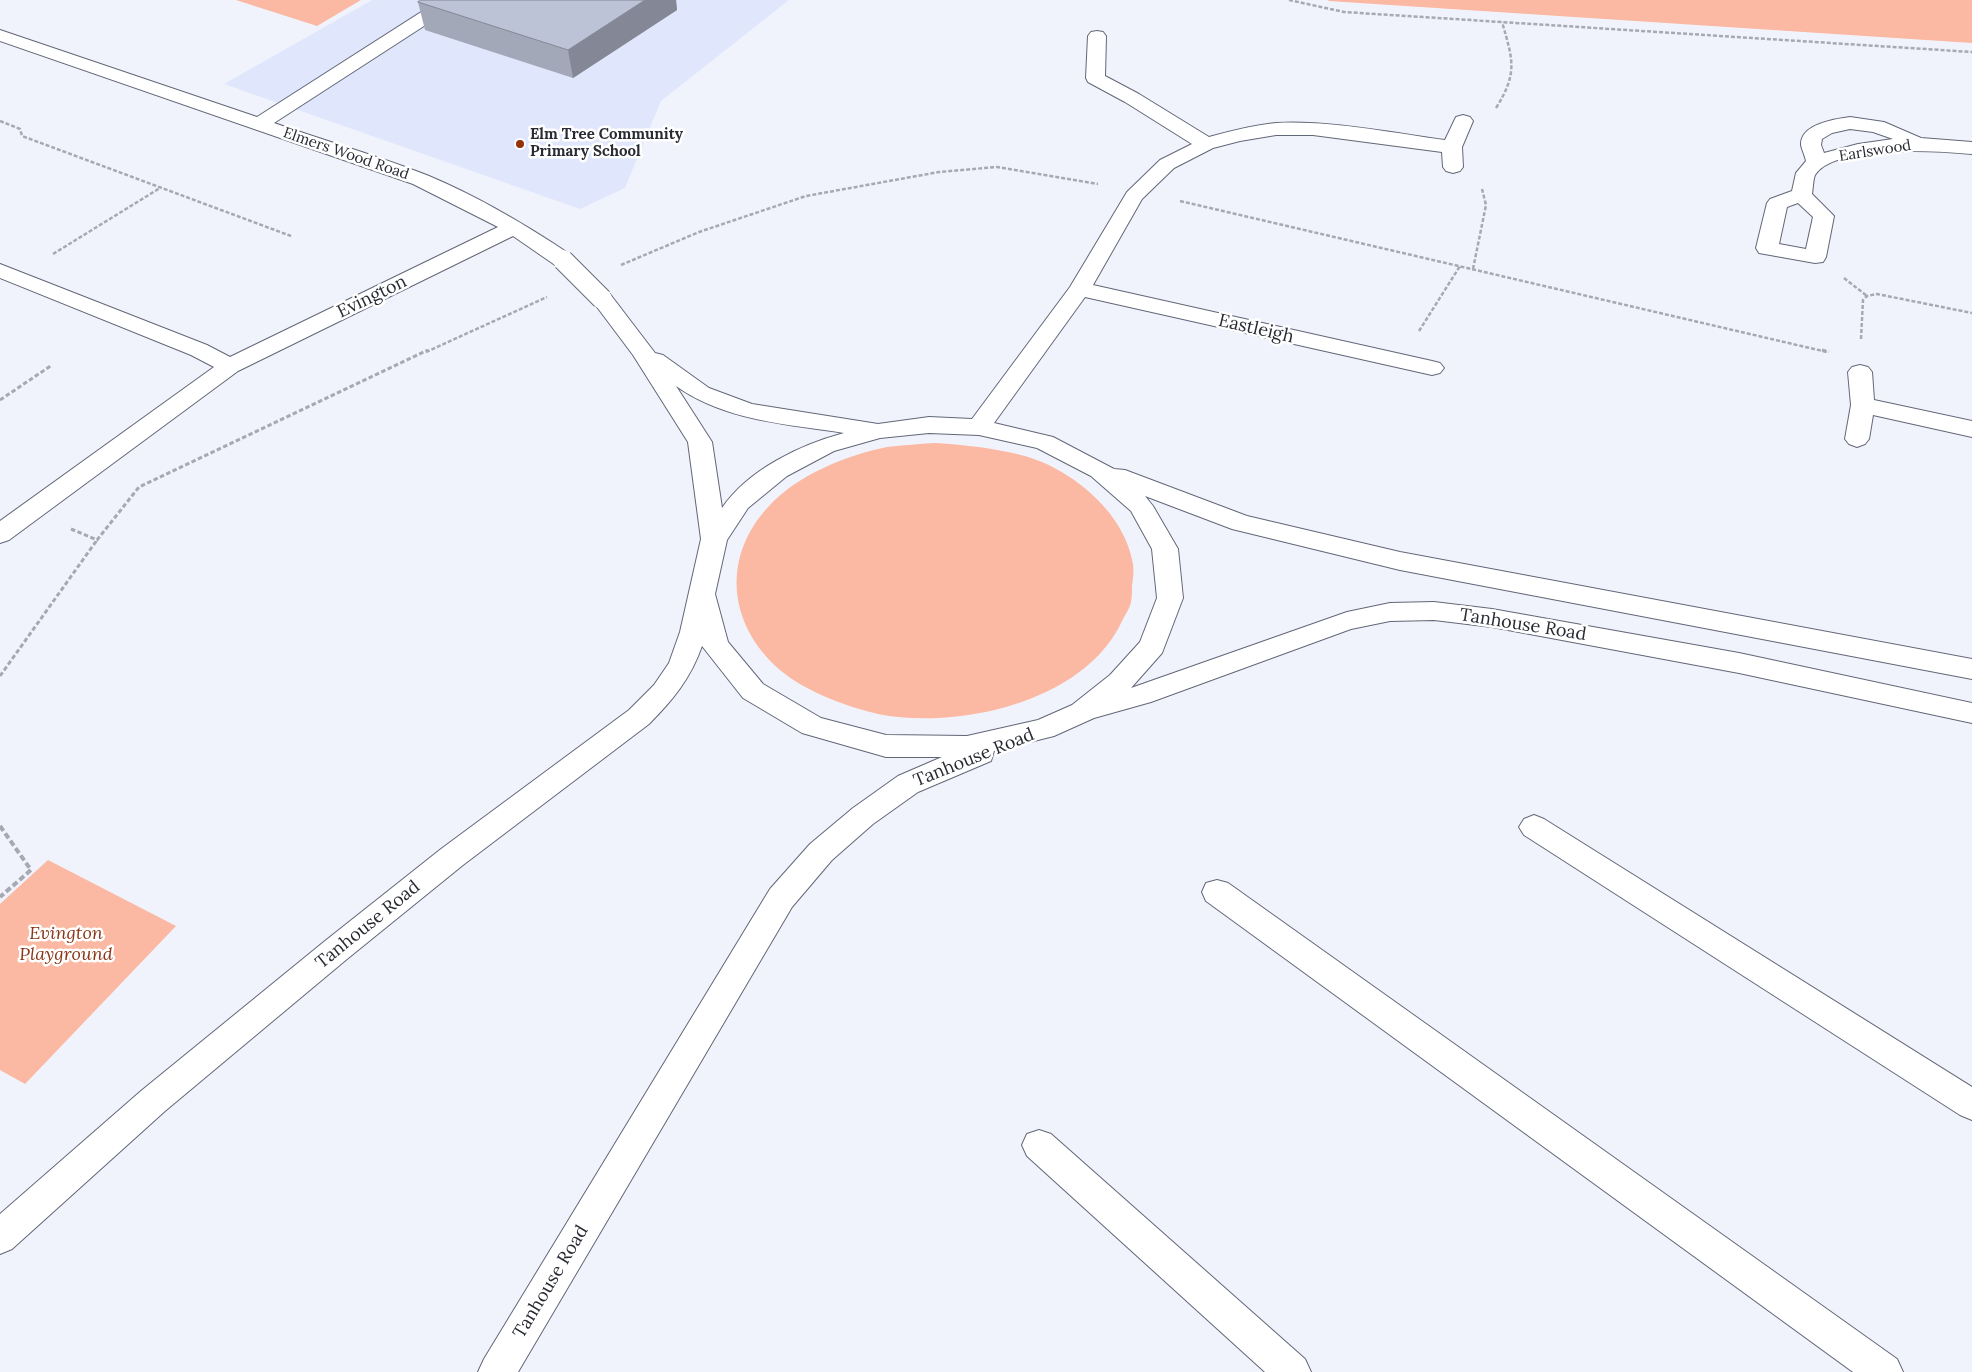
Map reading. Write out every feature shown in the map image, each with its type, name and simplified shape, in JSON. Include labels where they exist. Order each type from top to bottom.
[{"type":"street","points":[[258,125],[452,0]]},
{"type":"street","name":"Elmers Wood Road","points":[[0,35],[420,180],[452,194],[514,228],[563,260],[602,299],[643,352],[700,442],[714,540]]},
{"type":"street","points":[[1097,36],[1095,78],[1132,98],[1206,144]]},
{"type":"street","points":[[979,427],[1080,289],[1134,196],[1167,164],[1206,144],[1238,135],[1276,130],[1313,130],[1453,157],[1463,121]]},
{"type":"street","points":[[1817,163],[1811,145],[1813,136],[1821,130],[1836,124],[1854,122],[1875,126],[1896,132],[1918,144]]},
{"type":"street","name":"Earlswood","points":[[1801,196],[1806,173],[1817,163],[1832,157],[1879,147],[1918,144],[1972,148]]},
{"type":"street","name":"Evington","points":[[0,534],[230,366],[514,228]]},
{"type":"street","points":[[8,273],[199,350],[230,366]]},
{"type":"street","name":"Eastleigh","points":[[1080,289],[1432,368]]},
{"type":"street","name":"Elmers Wood Road","points":[[643,352],[701,393],[748,411],[879,431]]},
{"type":"street","points":[[1857,439],[1863,404],[1860,366]]},
{"type":"street","points":[[1863,404],[1972,429]]},
{"type":"street","points":[[714,540],[739,502],[778,470],[825,446],[879,431],[929,425],[979,427],[1044,442],[1100,470],[1241,523],[1400,561],[1972,669]]},
{"type":"street","points":[[702,594],[716,645],[753,691],[812,726],[886,746],[967,747],[1044,729],[1082,712],[1120,682],[1152,646],[1170,598],[1165,549],[1141,506],[1100,470]]},
{"type":"street","name":"Tanhouse Road","points":[[0,1237],[153,1101],[336,950],[452,857],[639,717],[664,692],[682,664],[693,632],[714,540]]},
{"type":"street","name":"Tanhouse Road","points":[[1082,712],[1141,695],[1347,621],[1390,612],[1434,611],[1492,618],[1739,663],[1972,713]]},
{"type":"street","name":"Tanhouse Road","points":[[497,1372],[781,898],[821,852],[863,816],[908,784],[952,764],[1044,729]]},
{"type":"street","points":[[1534,827],[1972,1105]]},
{"type":"street","points":[[1217,892],[1884,1372]]},
{"type":"street","points":[[1039,1145],[1292,1372]]},
{"type":"path","points":[[1289,0],[1344,12],[1972,52]]},
{"type":"path","points":[[1463,121],[1496,108],[1507,91],[1514,63],[1502,22]]},
{"type":"path","points":[[0,121],[20,129],[22,136],[290,236]]},
{"type":"path","points":[[1453,157],[1482,185],[1486,205],[1472,269]]},
{"type":"path","points":[[614,268],[699,232],[806,196],[939,172],[997,167],[1139,192],[1460,266],[1860,366],[1863,300],[1867,296],[1877,294],[1972,313]]},
{"type":"path","points":[[8,273],[160,188]]},
{"type":"path","points":[[1400,361],[1460,266]]},
{"type":"path","points":[[0,676],[97,540],[139,488],[486,323],[548,296]]},
{"type":"path","points":[[0,400],[52,365]]},
{"type":"path","points":[[32,510],[97,540]]},
{"type":"path","points":[[0,826],[31,870],[0,897]]},
{"type":"shaded area","name":"Elm Tree Community Primary School","points":[[372,0],[789,0],[661,101],[625,188],[580,209],[224,84]]},
{"type":"green space","points":[[236,0],[361,0],[317,26]]},
{"type":"green space","points":[[1972,0],[1972,43],[1329,1]]},
{"type":"green space","points":[[935,443],[980,447],[1025,456],[1061,472],[1078,483],[1108,511],[1120,528],[1128,545],[1133,567],[1131,602],[1129,609],[1104,649],[1080,672],[1050,690],[1016,704],[981,713],[945,718],[910,718],[878,714],[842,703],[806,687],[785,674],[766,656],[752,637],[742,615],[737,593],[737,571],[743,548],[753,527],[769,506],[794,485],[824,468],[856,455],[887,447]]},
{"type":"green space","name":"Evington Playground","points":[[48,860],[176,926],[25,1084],[0,1070],[0,904]]},
{"type":"building","points":[[421,0],[645,0],[568,50],[418,2]]},
{"type":"place","name":"Elm Tree Community Primary School","points":[[520,144]]}]
